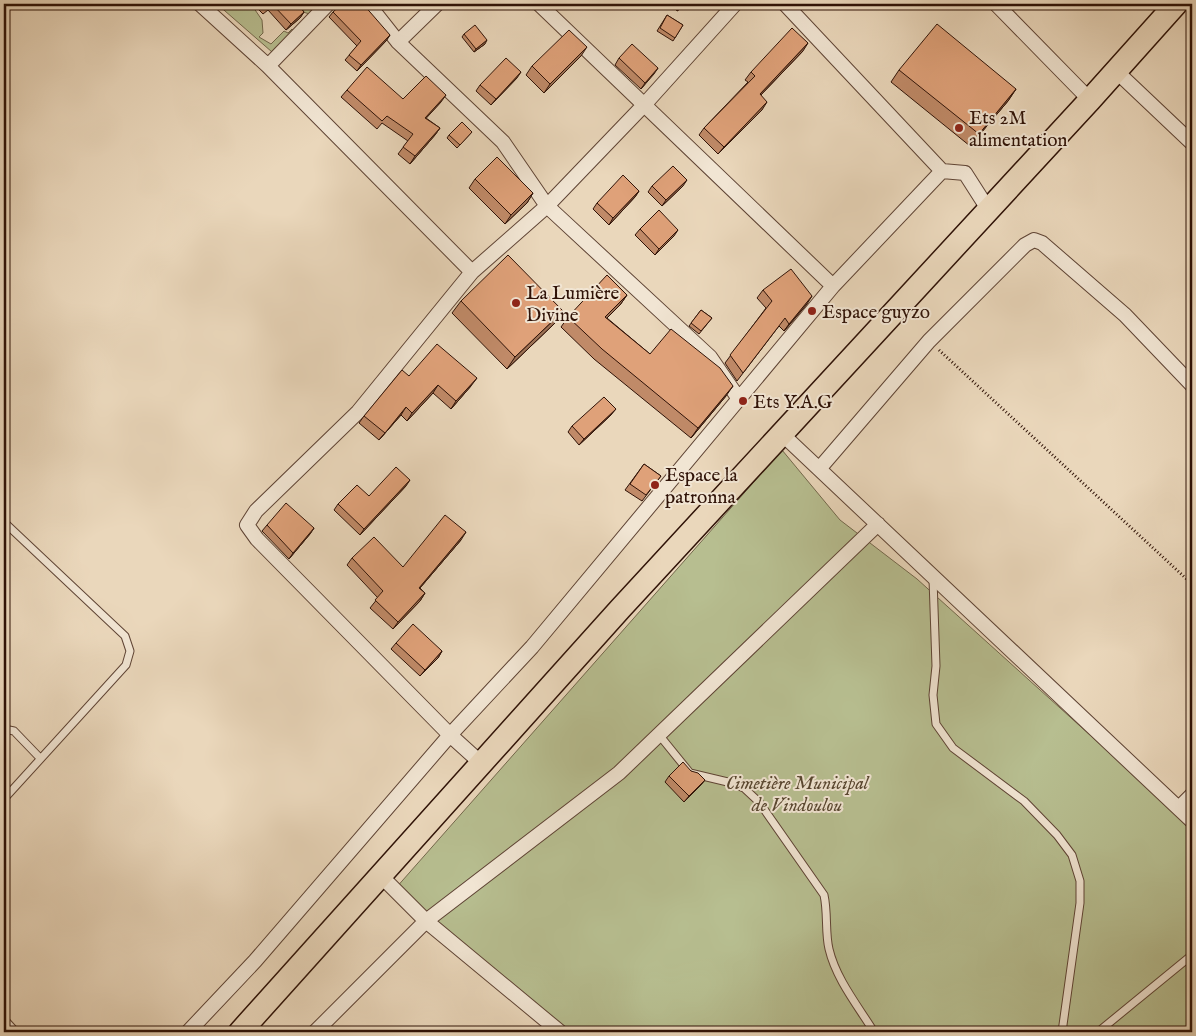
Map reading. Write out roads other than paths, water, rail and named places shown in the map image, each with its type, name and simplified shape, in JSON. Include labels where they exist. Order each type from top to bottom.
[{"type":"highway","points":[[240,1032],[620,609],[1090,100],[1176,4]]},
{"type":"street","points":[[200,4],[268,66],[472,272]]},
{"type":"street","points":[[268,66],[328,4]]},
{"type":"street","points":[[368,4],[398,42],[502,142],[547,206],[710,357],[739,399]]},
{"type":"street","points":[[398,42],[437,4]]},
{"type":"street","points":[[538,4],[833,286]]},
{"type":"street","points":[[482,764],[450,735],[257,539],[247,526],[256,511],[358,412],[472,272],[547,206],[644,105],[735,4]]},
{"type":"street","points":[[785,4],[942,171],[965,174],[988,209]]},
{"type":"street","points":[[996,4],[1090,100]]},
{"type":"street","points":[[1116,71],[1192,143]]},
{"type":"street","points":[[188,1032],[254,961],[450,735],[532,646],[833,286],[942,171]]},
{"type":"street","points":[[819,469],[929,341],[1025,245],[1034,240],[1042,243],[1125,315],[1192,386]]},
{"type":"street","points":[[782,434],[1192,821]]},
{"type":"street","points":[[314,1032],[426,921],[619,773],[660,736],[878,524]]},
{"type":"street","points":[[1179,808],[1192,795]]},
{"type":"street","points":[[380,875],[426,921],[560,1032]]},
{"type":"lane","points":[[4,523],[125,636],[130,651],[126,665],[4,799]]},
{"type":"lane","points":[[933,576],[936,666],[933,695],[936,724],[953,748],[1024,801],[1057,835],[1072,855],[1080,880],[1080,903],[1062,1032]]},
{"type":"lane","points":[[4,729],[14,731],[40,758]]},
{"type":"lane","points":[[660,736],[690,773],[732,783],[744,788],[759,802],[824,895],[828,913],[828,946],[833,963],[874,1032]]},
{"type":"lane","points":[[1098,1032],[1192,955]]},
{"type":"lane","points":[[4,1019],[16,1032]]},
{"type":"place","name":"Ets 2M alimentation","points":[[959,128]]},
{"type":"place","name":"La Lumière Divine","points":[[516,303]]},
{"type":"place","name":"Espace guyzo","points":[[812,311]]},
{"type":"place","name":"Ets Y.A.G","points":[[743,401]]},
{"type":"place","name":"Espace la patronna","points":[[655,485]]},
{"type":"park label","name":"Cimetière Municipal de Vindoulou","points":[[797,793]]}]
